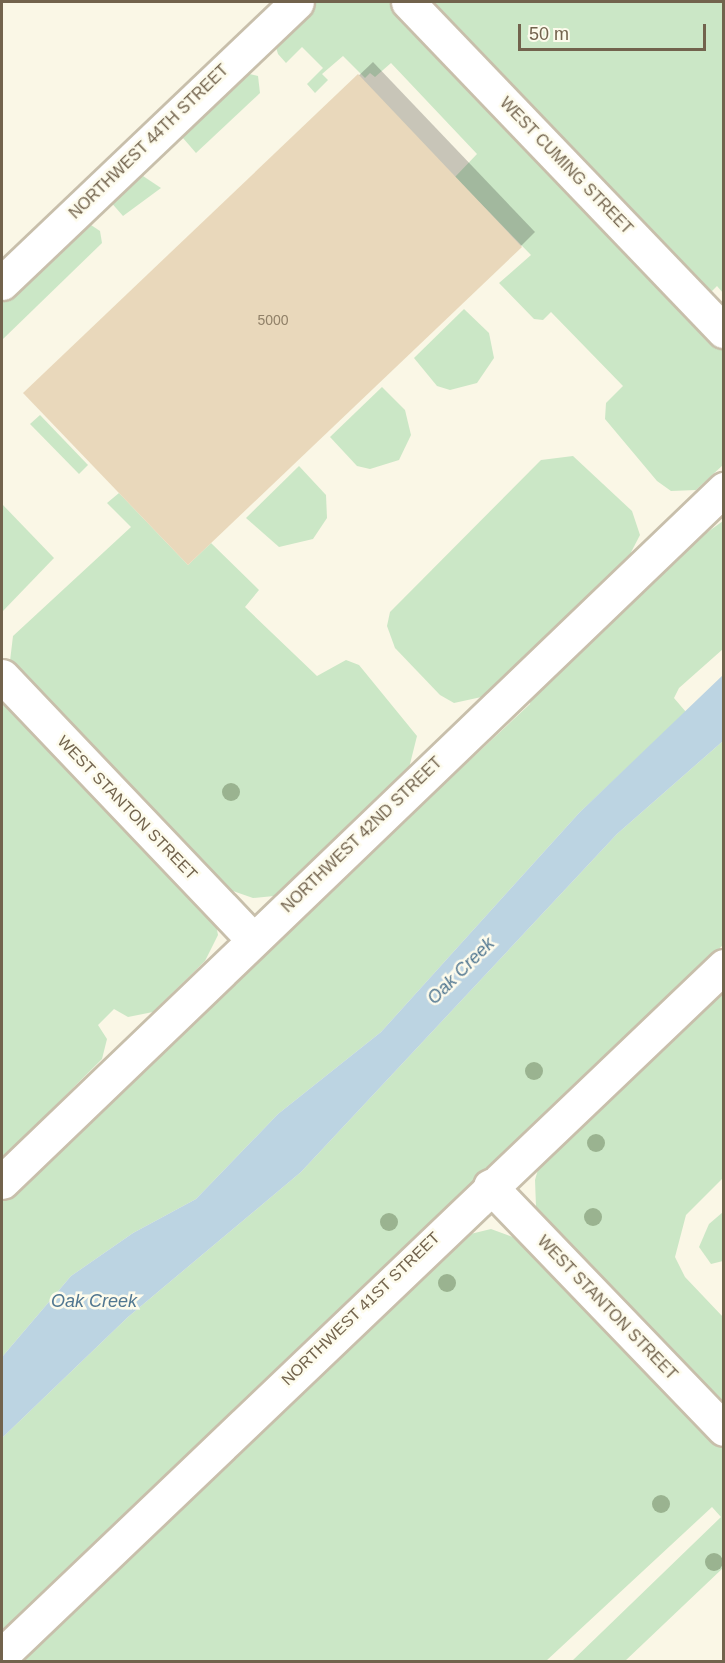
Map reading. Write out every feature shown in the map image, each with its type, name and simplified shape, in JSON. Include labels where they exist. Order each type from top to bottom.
[{"type":"street","name":"NORTHWEST 44TH STREET","points":[[2,283],[297,2]]},
{"type":"street","name":"WEST CUMING STREET","points":[[408,2],[723,332]]},
{"type":"street","name":"NORTHWEST 42ND STREET","points":[[2,1182],[723,489]]},
{"type":"street","name":"WEST STANTON STREET","points":[[2,676],[253,940]]},
{"type":"street","name":"NORTHWEST 41ST STREET","points":[[2,1654],[723,966]]},
{"type":"street","name":"WEST STANTON STREET","points":[[490,1186],[723,1429]]},
{"type":"green space","points":[[312,2],[392,2],[723,351],[723,465],[696,490],[671,491],[657,481],[605,419],[606,403],[623,386],[551,312],[543,320],[534,319],[499,283],[531,255],[455,177],[477,154],[391,63],[375,77],[370,73],[365,78],[343,56],[322,74],[328,80],[315,93],[307,84],[323,68],[302,47],[286,63],[278,54],[275,44]]},
{"type":"green space","points":[[434,2],[723,2],[723,293],[717,286],[711,292],[685,267]]},
{"type":"green space","points":[[241,72],[258,76],[260,93],[196,153],[176,130]]},
{"type":"green space","points":[[143,176],[161,188],[123,216],[109,200]]},
{"type":"green space","points":[[88,223],[100,231],[102,243],[2,340],[2,298]]},
{"type":"green space","points":[[464,309],[489,333],[494,358],[477,383],[450,390],[437,386],[414,358]]},
{"type":"green space","points":[[382,387],[405,410],[411,435],[399,460],[370,469],[357,466],[330,437]]},
{"type":"green space","points":[[40,415],[88,465],[79,474],[30,424]]},
{"type":"green space","points":[[573,456],[632,511],[640,535],[626,562],[486,696],[454,703],[440,695],[395,648],[387,626],[390,612],[541,460]]},
{"type":"green space","points":[[299,466],[326,495],[327,518],[313,539],[279,547],[246,518]]},
{"type":"green space","points":[[119,493],[188,565],[211,543],[259,590],[245,607],[317,676],[346,660],[359,665],[417,736],[409,768],[274,896],[253,898],[230,890],[10,661],[13,636],[131,527],[107,503]]},
{"type":"green space","points":[[2,504],[54,558],[2,612]]},
{"type":"green space","points":[[723,521],[723,649],[679,688],[674,698],[686,712],[579,813],[381,1032],[278,1114],[196,1199],[133,1233],[71,1276],[2,1357],[2,1197],[530,704],[531,694],[670,559]]},
{"type":"green space","points":[[2,689],[215,919],[218,935],[205,961],[153,1012],[128,1017],[114,1009],[98,1025],[107,1039],[102,1059],[2,1159]]},
{"type":"green space","points":[[723,741],[723,945],[2,1635],[2,1438],[128,1317],[301,1172],[617,834]]},
{"type":"green space","points":[[723,981],[723,1178],[686,1215],[675,1257],[685,1277],[723,1317],[723,1408],[555,1233],[536,1207],[535,1180],[542,1155]]},
{"type":"green space","points":[[723,1212],[723,1261],[711,1264],[699,1247],[709,1224]]},
{"type":"green space","points":[[491,1229],[532,1244],[723,1444],[723,1568],[625,1661],[572,1661],[721,1517],[712,1507],[546,1661],[14,1662],[454,1238]]},
{"type":"water","name":"Oak Creek","points":[[723,675],[723,741],[617,834],[301,1172],[128,1317],[2,1438],[2,1357],[71,1276],[133,1233],[196,1199],[278,1114],[381,1032],[579,813]]},
{"type":"building","points":[[358,74],[522,247],[188,565],[23,393]]}]
